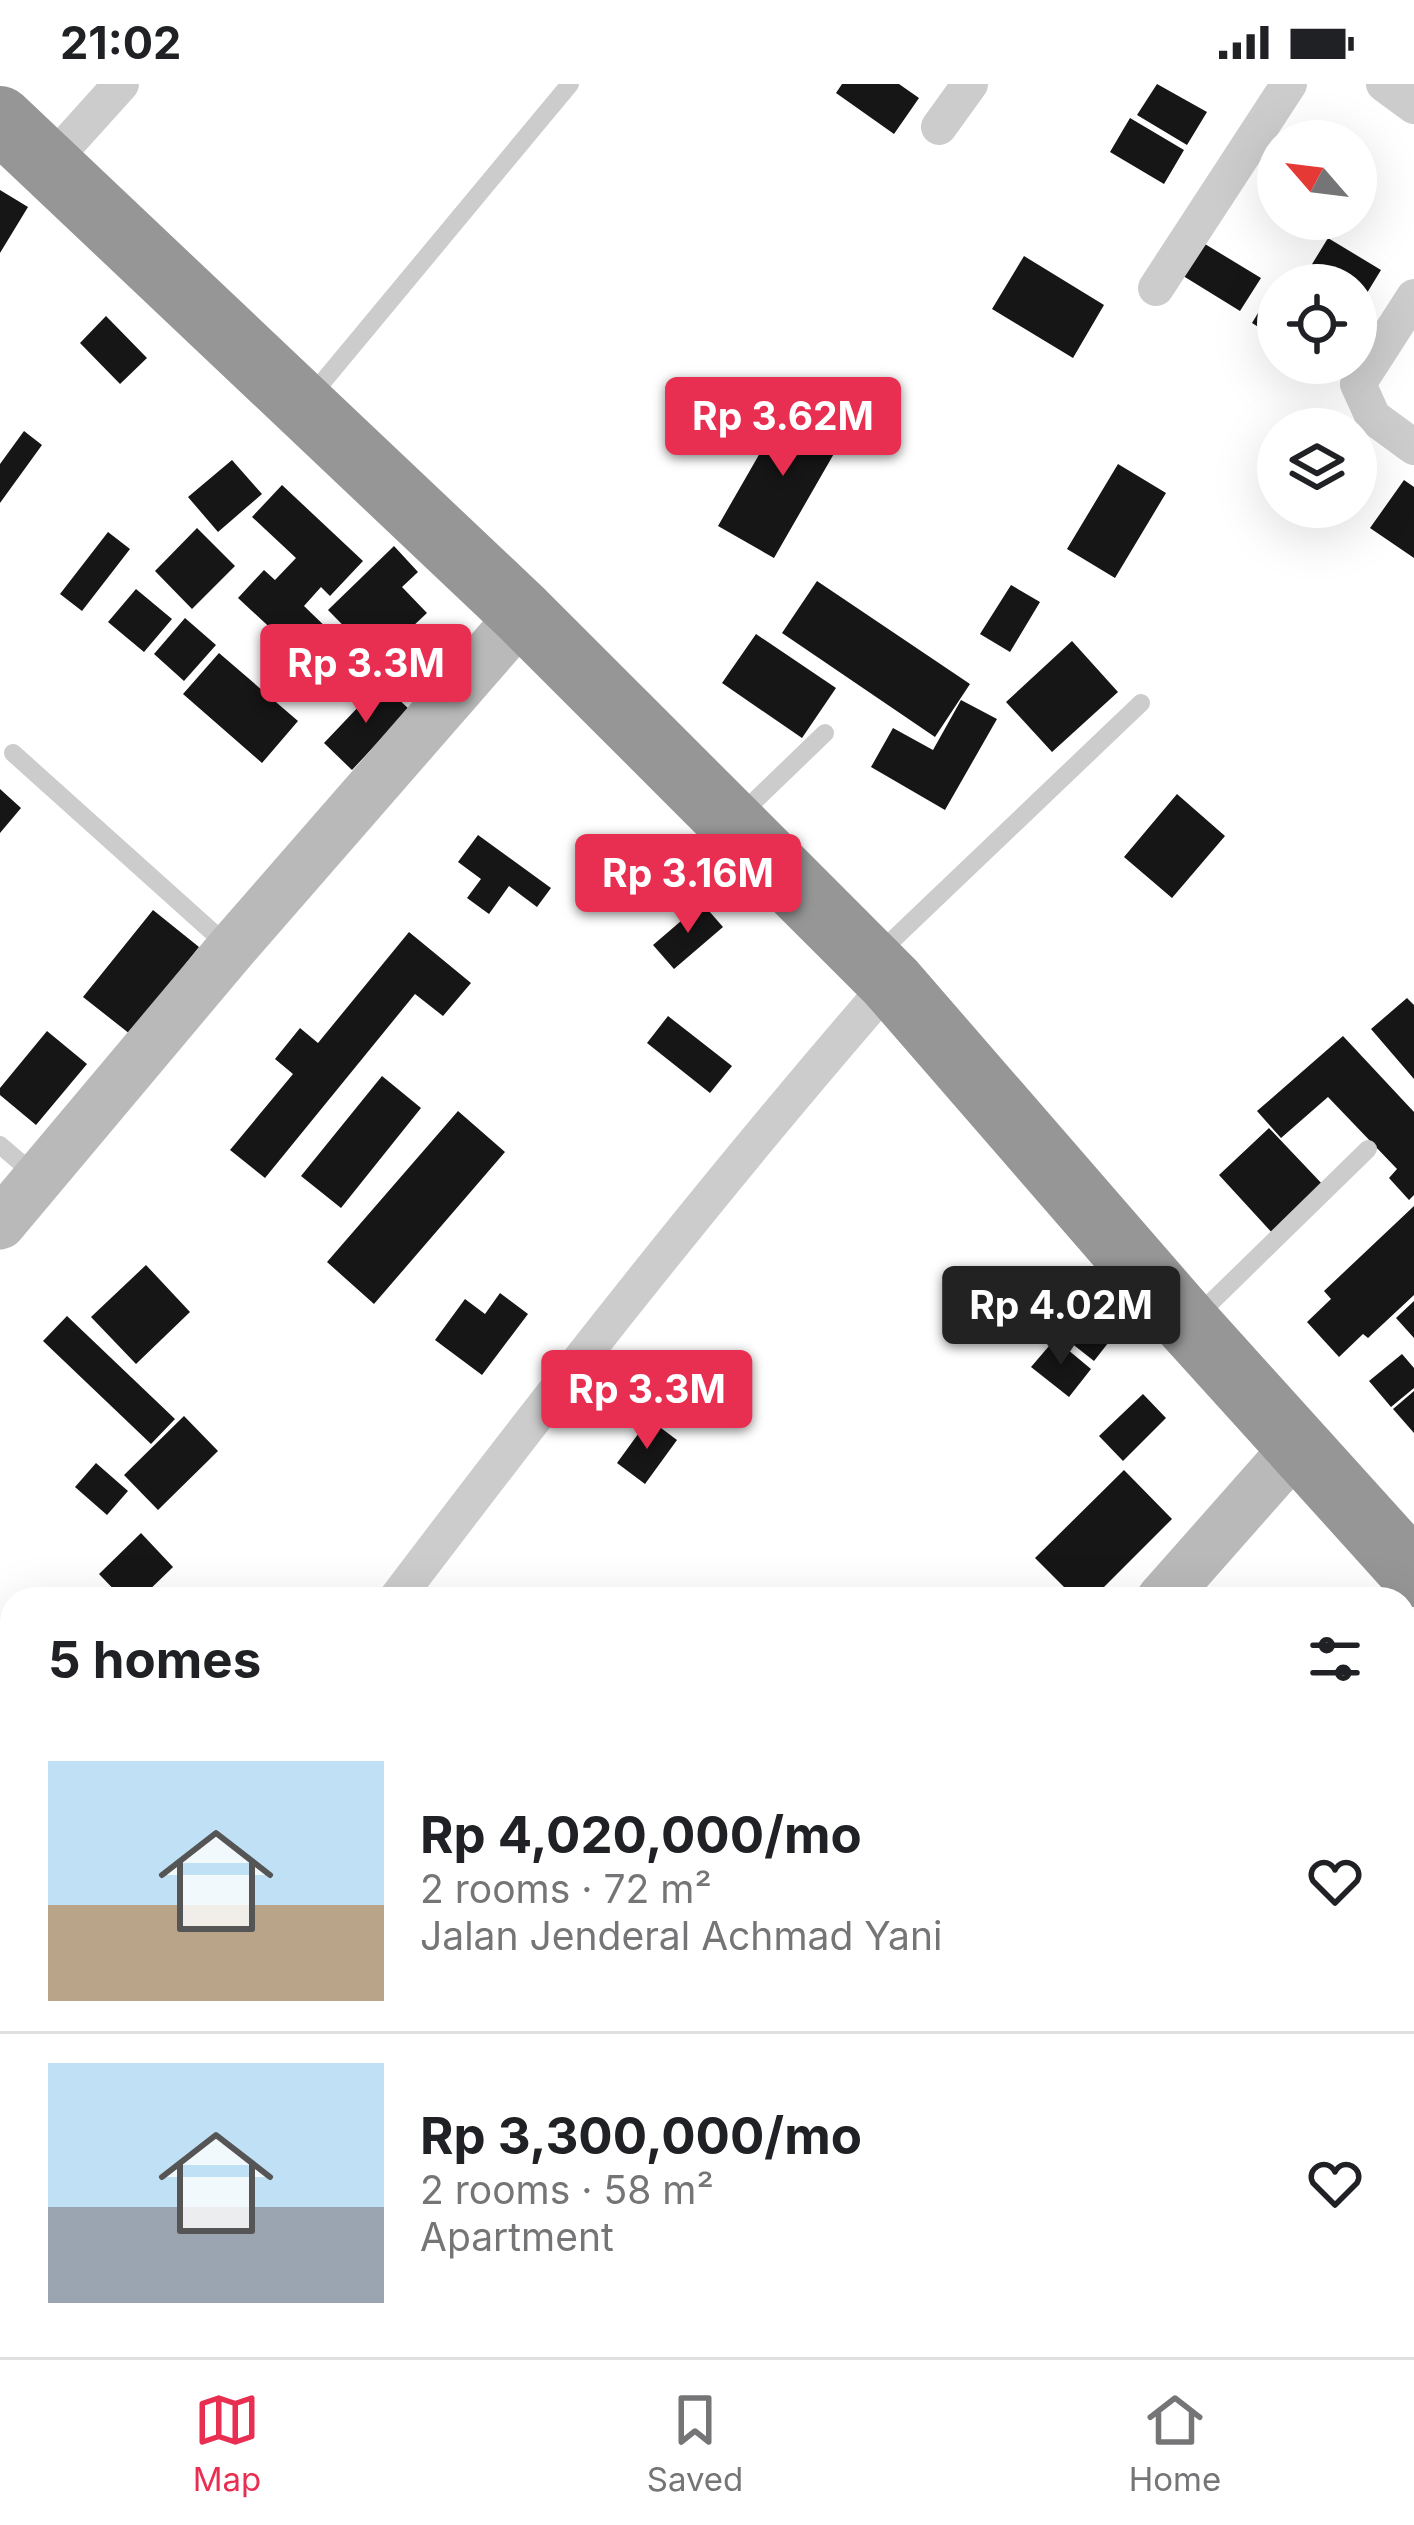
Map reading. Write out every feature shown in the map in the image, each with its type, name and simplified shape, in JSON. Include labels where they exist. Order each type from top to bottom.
[{"type":"highway","points":[[0,119],[523,614],[880,972],[1414,1574]]},
{"type":"main road","points":[[0,1224],[231,949],[523,614]]},
{"type":"main road","points":[[1173,1587],[1298,1445]]},
{"type":"street","points":[[48,165],[121,84]]},
{"type":"street","points":[[939,127],[970,84]]},
{"type":"street","points":[[1156,288],[1289,84]]},
{"type":"street","points":[[1384,84],[1414,106]]},
{"type":"street","points":[[1414,297],[1358,385],[1373,417],[1414,447]]},
{"type":"street","points":[[405,1587],[777,1114],[880,972]]},
{"type":"lane","points":[[303,404],[569,84]]},
{"type":"lane","points":[[880,972],[1141,704]]},
{"type":"lane","points":[[732,824],[755,796],[825,733]]},
{"type":"lane","points":[[13,753],[231,949]]},
{"type":"lane","points":[[0,1145],[38,1178]]},
{"type":"lane","points":[[1188,1324],[1368,1149]]},
{"type":"building","points":[[842,84],[899,84],[919,98],[894,134],[836,93]]},
{"type":"building","points":[[1157,84],[1207,112],[1187,145],[1137,115]]},
{"type":"building","points":[[1130,118],[1184,150],[1164,184],[1110,152]]},
{"type":"building","points":[[0,190],[28,207],[0,253]]},
{"type":"building","points":[[1331,240],[1371,264],[1312,264]]},
{"type":"building","points":[[1200,241],[1257,276],[1257,284],[1240,311],[1180,274]]},
{"type":"building","points":[[1024,256],[1104,305],[1073,358],[992,309]]},
{"type":"building","points":[[106,316],[147,358],[120,384],[80,343]]},
{"type":"building","points":[[791,399],[847,431],[774,558],[718,526]]},
{"type":"building","points":[[24,431],[42,445],[0,503],[0,464]]},
{"type":"building","points":[[232,460],[262,494],[218,532],[188,497]]},
{"type":"building","points":[[1118,464],[1166,493],[1115,578],[1067,549]]},
{"type":"building","points":[[1404,480],[1414,487],[1414,558],[1370,528],[1377,528],[1377,518]]},
{"type":"building","points":[[282,485],[363,561],[330,596],[321,587],[304,606],[334,635],[308,663],[238,598],[264,570],[275,580],[296,558],[252,517]]},
{"type":"building","points":[[197,528],[235,566],[192,609],[155,571]]},
{"type":"building","points":[[108,532],[130,549],[82,611],[60,594]]},
{"type":"building","points":[[394,546],[418,572],[402,587],[427,613],[377,660],[328,610]]},
{"type":"building","points":[[817,581],[970,684],[935,737],[782,633]]},
{"type":"building","points":[[1011,585],[1040,602],[1010,652],[980,634]]},
{"type":"building","points":[[136,589],[172,619],[144,652],[108,622]]},
{"type":"building","points":[[185,618],[216,645],[184,681],[154,654]]},
{"type":"building","points":[[756,634],[836,688],[802,738],[722,683]]},
{"type":"building","points":[[1072,641],[1118,692],[1052,752],[1006,702]]},
{"type":"building","points":[[219,653],[298,721],[262,763],[183,694]]},
{"type":"building","points":[[381,683],[409,709],[352,770],[324,743]]},
{"type":"building","points":[[961,700],[997,719],[945,810],[871,767],[893,728],[933,750]]},
{"type":"building","points":[[0,789],[21,808],[0,833]]},
{"type":"building","points":[[1177,794],[1225,836],[1172,898],[1124,857]]},
{"type":"building","points":[[478,835],[551,888],[537,907],[509,886],[489,914],[467,898],[481,879],[458,862]]},
{"type":"building","points":[[702,903],[723,927],[674,969],[653,945]]},
{"type":"building","points":[[153,910],[199,947],[130,1034],[83,997]]},
{"type":"building","points":[[409,932],[471,983],[443,1016],[415,994],[265,1178],[230,1150],[293,1074],[275,1059],[300,1028],[318,1043]]},
{"type":"building","points":[[1407,998],[1414,1005],[1414,1079],[1371,1029]]},
{"type":"building","points":[[668,1016],[732,1066],[710,1093],[647,1043]]},
{"type":"building","points":[[47,1031],[87,1064],[36,1125],[0,1095],[0,1088]]},
{"type":"building","points":[[1343,1036],[1414,1112],[1414,1195],[1409,1200],[1389,1178],[1397,1169],[1328,1097],[1281,1138],[1257,1111]]},
{"type":"building","points":[[382,1076],[421,1108],[341,1208],[301,1176]]},
{"type":"building","points":[[458,1111],[505,1152],[374,1304],[327,1262]]},
{"type":"building","points":[[1269,1128],[1325,1187],[1274,1235],[1219,1175]]},
{"type":"building","points":[[1414,1206],[1414,1295],[1368,1338],[1363,1334],[1339,1357],[1307,1322],[1331,1299],[1324,1291]]},
{"type":"building","points":[[146,1265],[190,1312],[136,1364],[91,1317]]},
{"type":"building","points":[[500,1293],[528,1314],[482,1375],[435,1340],[465,1299],[485,1314]]},
{"type":"building","points":[[1082,1299],[1119,1329],[1094,1361],[1056,1331]]},
{"type":"building","points":[[1414,1301],[1414,1338],[1396,1318]]},
{"type":"building","points":[[67,1316],[175,1419],[151,1444],[43,1341]]},
{"type":"building","points":[[1055,1339],[1091,1369],[1069,1397],[1031,1367]]},
{"type":"building","points":[[1402,1354],[1414,1368],[1414,1388],[1391,1407],[1369,1381]]},
{"type":"building","points":[[1414,1391],[1414,1433],[1393,1409]]},
{"type":"building","points":[[1143,1394],[1166,1418],[1123,1461],[1099,1436]]},
{"type":"building","points":[[184,1416],[218,1451],[158,1510],[124,1475]]},
{"type":"building","points":[[649,1419],[677,1440],[645,1484],[617,1463]]},
{"type":"building","points":[[96,1463],[128,1491],[107,1515],[75,1487]]},
{"type":"building","points":[[1124,1470],[1172,1519],[1104,1587],[1064,1587],[1035,1558]]},
{"type":"building","points":[[141,1533],[173,1567],[152,1587],[111,1587],[99,1574]]}]
